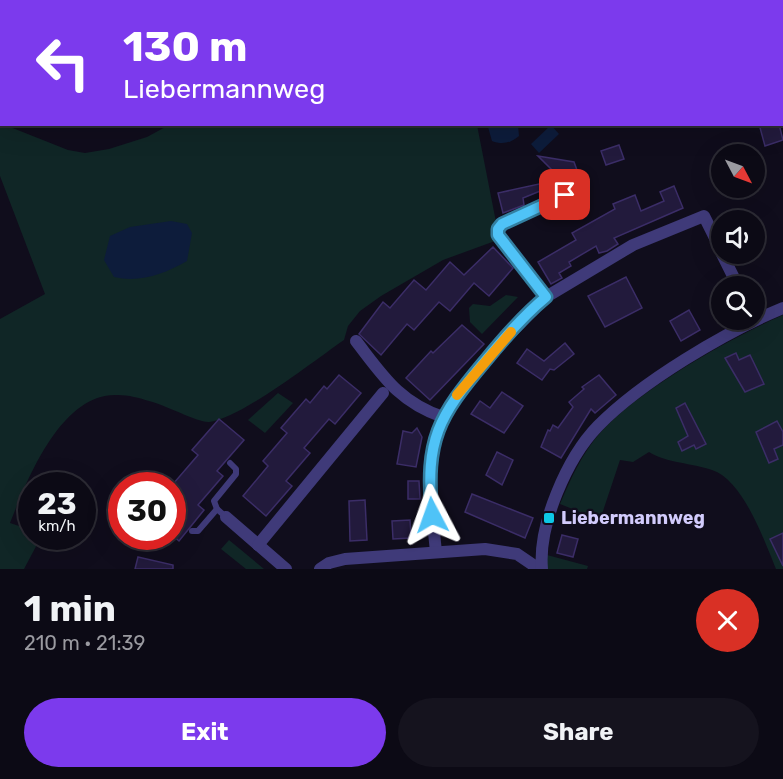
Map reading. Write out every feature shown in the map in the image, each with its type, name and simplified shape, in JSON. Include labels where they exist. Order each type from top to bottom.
[{"type":"street","points":[[546,297],[498,235],[498,229],[502,224],[565,195]]},
{"type":"street","points":[[436,552],[429,476],[432,454],[449,405],[494,350],[546,297],[633,245],[704,216],[711,230]]},
{"type":"street","points":[[765,315],[783,308]]},
{"type":"street","points":[[320,569],[345,559],[484,549],[517,554],[540,569],[543,538],[564,478],[579,451],[597,428],[669,372],[738,330]]},
{"type":"street","points":[[356,341],[397,393],[413,404],[443,417]]},
{"type":"street","points":[[258,544],[383,393]]},
{"type":"street","points":[[221,513],[286,569]]},
{"type":"street","points":[[517,554],[543,538]]},
{"type":"lane","points":[[192,531],[198,531],[221,513],[214,501],[237,471],[230,463]]},
{"type":"green space","points":[[0,126],[8,126],[68,150],[85,153],[109,149],[147,137],[167,126],[477,126],[496,222],[495,241],[443,260],[381,296],[360,311],[348,326],[344,340],[258,400],[223,418],[204,422],[155,403],[122,395],[98,398],[79,408],[63,423],[49,442],[32,472],[18,472],[18,504],[10,523],[18,526],[18,550],[34,550],[24,569],[0,569],[0,319],[45,294],[0,176]]},
{"type":"green space","points":[[506,295],[518,297],[482,334],[470,322],[469,308],[473,304],[490,306]]},
{"type":"green space","points":[[783,315],[783,569],[776,569],[759,528],[743,498],[723,476],[712,470],[656,456],[649,452],[633,462],[620,460],[600,520],[560,504],[588,448],[618,416],[638,399],[687,366],[752,330],[765,330],[765,324]]},
{"type":"green space","points":[[278,393],[293,403],[265,433],[248,420]]},
{"type":"green space","points":[[229,540],[264,569],[246,569],[221,549]]},
{"type":"green space","points":[[547,555],[588,566],[587,569],[547,569]]},
{"type":"water","points":[[518,126],[519,136],[506,143],[492,141],[488,127]]},
{"type":"water","points":[[550,126],[559,134],[539,153],[531,144]]},
{"type":"water","points":[[171,221],[187,224],[192,233],[187,261],[152,276],[133,279],[114,277],[104,260],[110,236],[130,227]]},
{"type":"building","points":[[760,126],[780,126],[783,140],[765,146]]},
{"type":"building","points":[[619,145],[624,159],[606,165],[601,151]]},
{"type":"building","points":[[538,156],[574,162],[582,184],[559,188],[547,175],[552,170]]},
{"type":"building","points":[[548,182],[550,187],[523,198],[524,205],[503,213],[498,193]]},
{"type":"building","points":[[674,186],[683,208],[614,238],[618,244],[607,251],[599,253],[596,246],[569,262],[571,266],[559,273],[562,278],[551,284],[538,262],[576,240],[572,233],[615,209],[613,204],[635,195],[641,211],[664,201],[660,192]]},
{"type":"building","points":[[493,247],[513,268],[489,296],[474,283],[450,311],[439,302],[414,330],[407,324],[381,355],[359,334],[383,302],[390,308],[414,280],[426,290],[450,262],[464,275]]},
{"type":"building","points":[[626,277],[642,308],[605,327],[588,296]]},
{"type":"building","points":[[689,310],[700,330],[681,341],[670,321]]},
{"type":"building","points":[[462,325],[484,344],[430,400],[406,378],[431,351],[433,353]]},
{"type":"building","points":[[565,343],[574,354],[554,370],[550,369],[542,380],[517,363],[527,349],[544,361]]},
{"type":"building","points":[[736,353],[739,360],[750,355],[764,384],[745,392],[725,358]]},
{"type":"building","points":[[339,375],[361,393],[335,424],[329,419],[304,448],[310,453],[286,481],[292,486],[266,516],[243,496],[268,466],[263,461],[287,433],[281,428],[306,399],[310,403],[324,386],[327,389]]},
{"type":"building","points":[[599,375],[616,395],[595,413],[591,409],[561,458],[541,447],[548,430],[550,431],[553,425],[558,428],[573,407],[569,402],[584,389],[582,387]]},
{"type":"building","points":[[502,392],[523,406],[504,433],[471,414],[480,401],[490,408]]},
{"type":"building","points":[[685,403],[706,444],[696,449],[694,445],[682,451],[678,442],[688,436],[676,408]]},
{"type":"building","points":[[219,419],[244,440],[217,471],[223,476],[198,505],[204,510],[186,532],[186,472],[183,472],[198,455],[192,450]]},
{"type":"building","points":[[777,421],[783,432],[783,445],[774,449],[778,459],[769,463],[756,432]]},
{"type":"building","points":[[417,428],[422,437],[416,467],[397,464],[403,431],[412,433]]},
{"type":"building","points":[[497,452],[513,460],[502,485],[486,475]]},
{"type":"building","points":[[408,481],[419,481],[420,499],[408,499]]},
{"type":"building","points":[[472,494],[533,518],[525,538],[465,512]]},
{"type":"building","points":[[365,500],[367,540],[350,541],[349,501]]},
{"type":"building","points":[[410,520],[411,538],[393,539],[392,521]]},
{"type":"building","points":[[783,533],[783,566],[770,539]]},
{"type":"building","points":[[562,535],[578,539],[573,557],[557,553]]},
{"type":"building","points":[[138,557],[173,565],[173,569],[135,569]]},
{"type":"slow traffic","points":[[457,395],[511,332]]},
{"type":"place","name":"Liebermannweg","points":[[549,518]]},
{"type":"route","points":[[432,515],[429,484],[432,454],[435,439],[449,405],[494,350],[546,297],[498,235],[498,229],[502,224],[565,195]]}]
